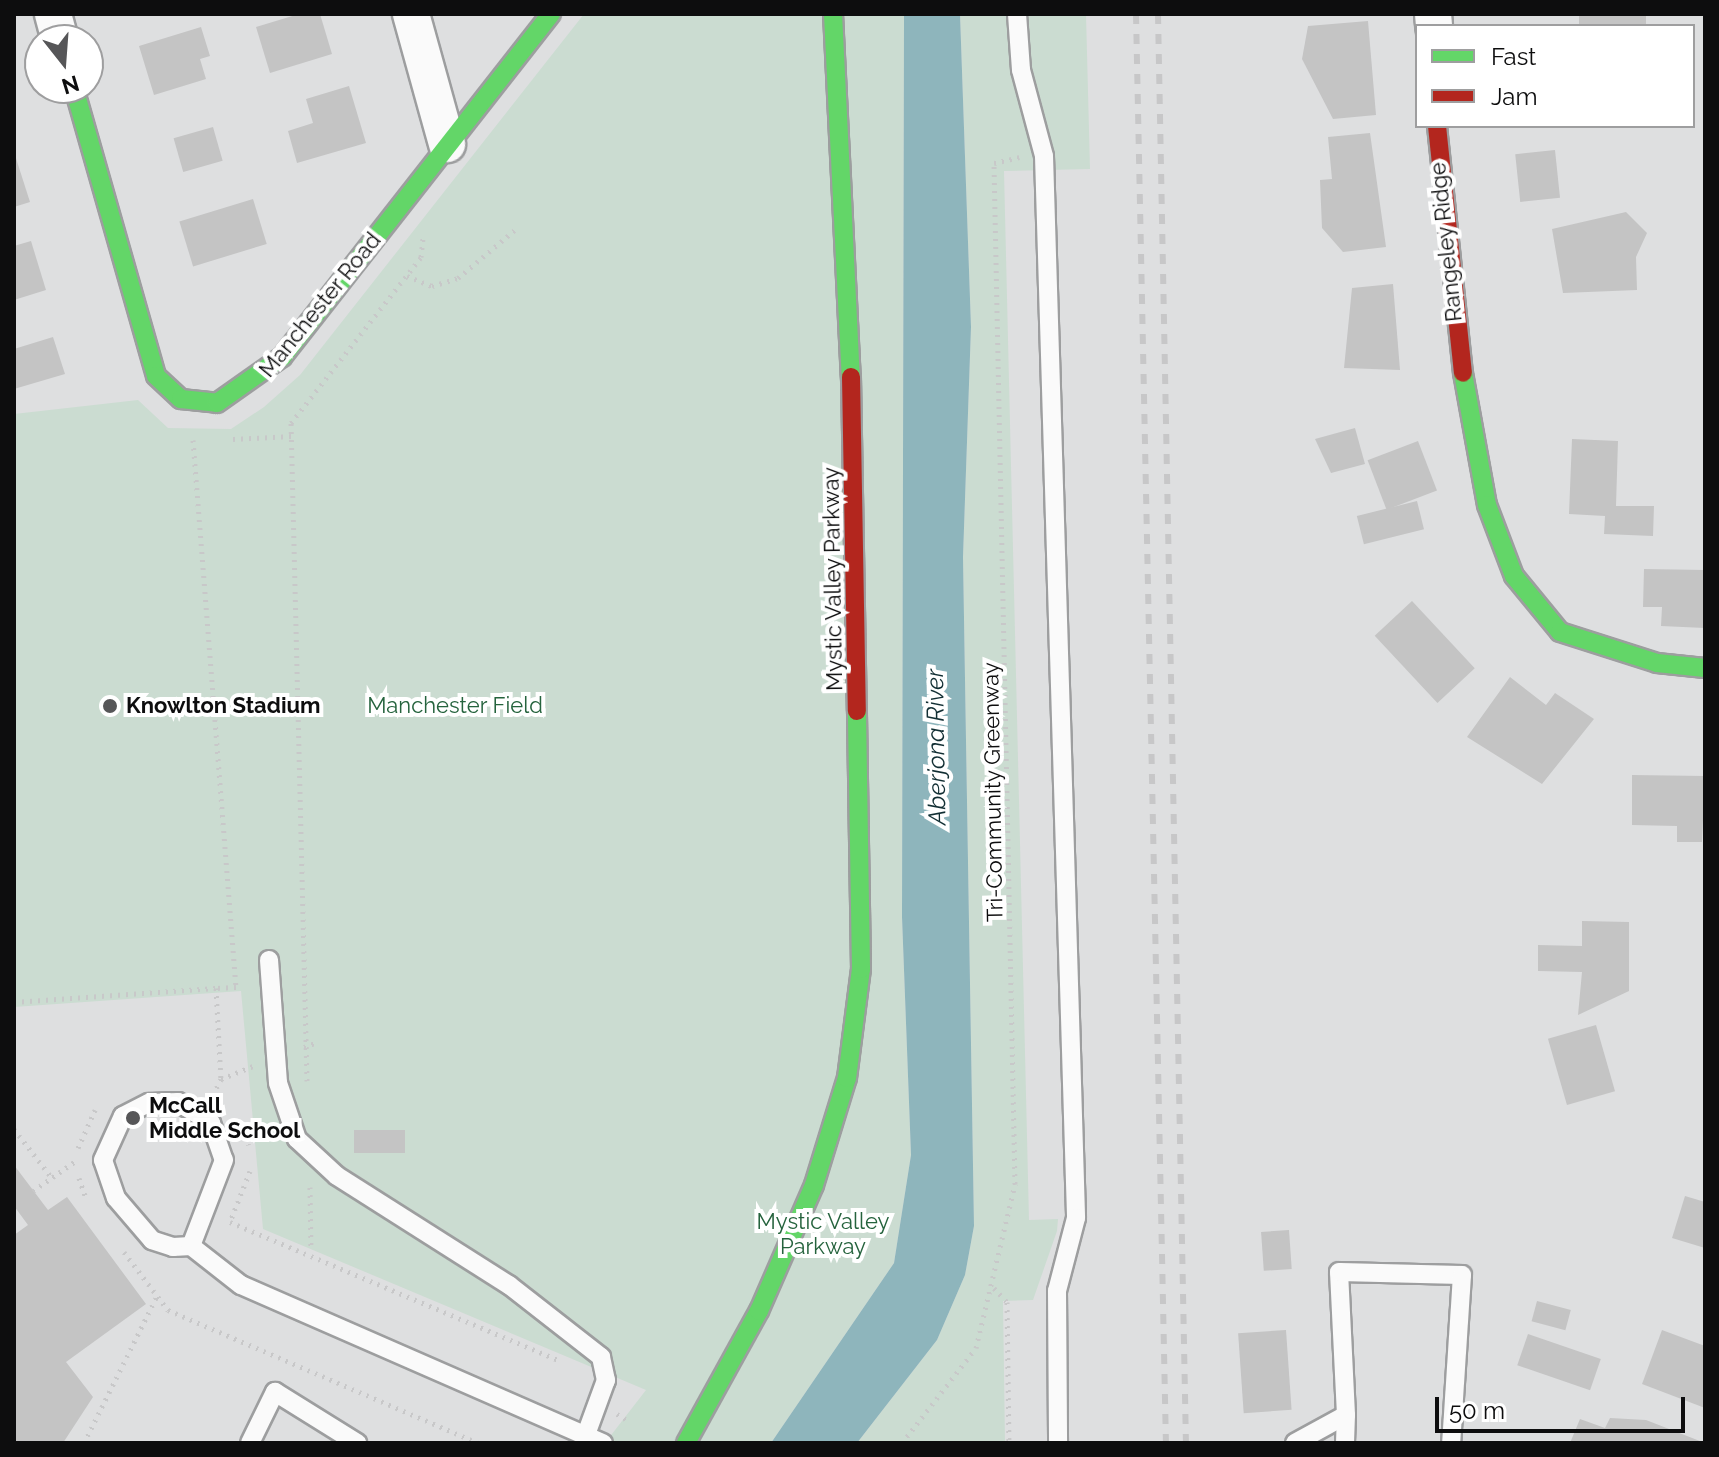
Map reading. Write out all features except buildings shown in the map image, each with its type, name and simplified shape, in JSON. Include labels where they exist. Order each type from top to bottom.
[{"type":"street","points":[[411,14],[447,144]]},
{"type":"street","name":"Manchester Road","points":[[192,402],[229,399],[270,370],[551,14]]},
{"type":"street","name":"Mystic Valley Parkway","points":[[686,1443],[759,1311],[814,1185],[847,1078],[861,969],[849,227],[833,14]]},
{"type":"street","points":[[78,104],[150,364],[162,386],[192,402]]},
{"type":"street","name":"Rangeley Ridge","points":[[1437,128],[1459,358],[1487,505],[1514,576],[1560,632],[1657,663],[1705,668]]},
{"type":"lane","points":[[1017,14],[1021,70],[1044,156],[1076,1218],[1057,1291],[1058,1443]]},
{"type":"lane","points":[[269,960],[282,1106],[309,1152],[595,1350],[606,1380],[587,1432]]},
{"type":"lane","points":[[191,1246],[221,1180],[224,1150],[196,1110],[149,1103],[111,1132],[106,1180],[152,1240],[191,1246],[253,1291],[587,1432],[603,1443]]},
{"type":"lane","points":[[1345,1443],[1339,1272],[1462,1275],[1451,1443]]},
{"type":"lane","points":[[250,1443],[275,1392],[357,1443]]},
{"type":"lane","points":[[1295,1443],[1346,1415]]},
{"type":"path","name":"Tri-Community Greenway","points":[[902,1443],[967,1367],[994,1288],[1016,1170],[994,163],[1044,156]]},
{"type":"path","points":[[307,1091],[291,423],[407,276],[425,246],[417,222],[400,206]]},
{"type":"path","points":[[407,276],[425,286],[449,282],[478,266],[516,229]]},
{"type":"path","points":[[14,1002],[236,987],[192,402]]},
{"type":"path","points":[[223,440],[292,436]]},
{"type":"path","points":[[196,441],[209,441]]},
{"type":"path","points":[[216,988],[221,1079],[213,1090],[222,1097]]},
{"type":"path","points":[[96,1213],[81,1188],[77,1160],[82,1132],[106,1097]]},
{"type":"path","points":[[231,1107],[250,1159],[230,1222],[606,1380]]},
{"type":"path","points":[[14,1129],[52,1178]]},
{"type":"path","points":[[309,1152],[311,1250]]},
{"type":"path","points":[[33,1191],[77,1160]]},
{"type":"path","points":[[113,1237],[168,1310],[478,1443]]},
{"type":"path","points":[[994,1288],[1007,1302],[1009,1443]]},
{"type":"path","points":[[84,1443],[157,1296]]},
{"type":"green space","name":"Manchester Field","points":[[584,14],[904,14],[902,917],[911,1155],[894,1263],[771,1443],[605,1443],[646,1390],[263,1229],[241,991],[14,1007],[14,414],[138,400],[168,428],[231,429],[264,407],[300,375]]},
{"type":"green space","points":[[960,14],[1086,14],[1090,169],[1004,171],[1029,1220],[1058,1219],[1057,1231],[1033,1300],[1003,1301],[1005,1443],[857,1443],[937,1340],[965,1275],[974,1226],[963,557],[971,327]]},
{"type":"water","name":"Aberjona River","points":[[904,14],[960,14],[971,327],[963,557],[974,1226],[965,1275],[937,1340],[857,1443],[771,1443],[894,1263],[911,1155],[902,917]]},
{"type":"railway","points":[[1136,14],[1166,1443]]},
{"type":"railway","points":[[1158,14],[1186,1443]]},
{"type":"traffic: fast","points":[[79,104],[156,376],[181,399],[217,403],[282,357],[551,14]]},
{"type":"traffic: fast","points":[[833,14],[851,377]]},
{"type":"traffic: fast","points":[[1463,373],[1487,505],[1514,576],[1560,632],[1657,663],[1705,668]]},
{"type":"traffic: fast","points":[[686,1443],[759,1311],[814,1185],[847,1078],[861,969],[857,711]]},
{"type":"traffic: jam","points":[[1437,128],[1463,373]]},
{"type":"traffic: jam","points":[[851,377],[857,711]]},
{"type":"place","name":"Knowlton Stadium","points":[[110,706]]},
{"type":"place","name":"McCall Middle School","points":[[133,1118]]}]
